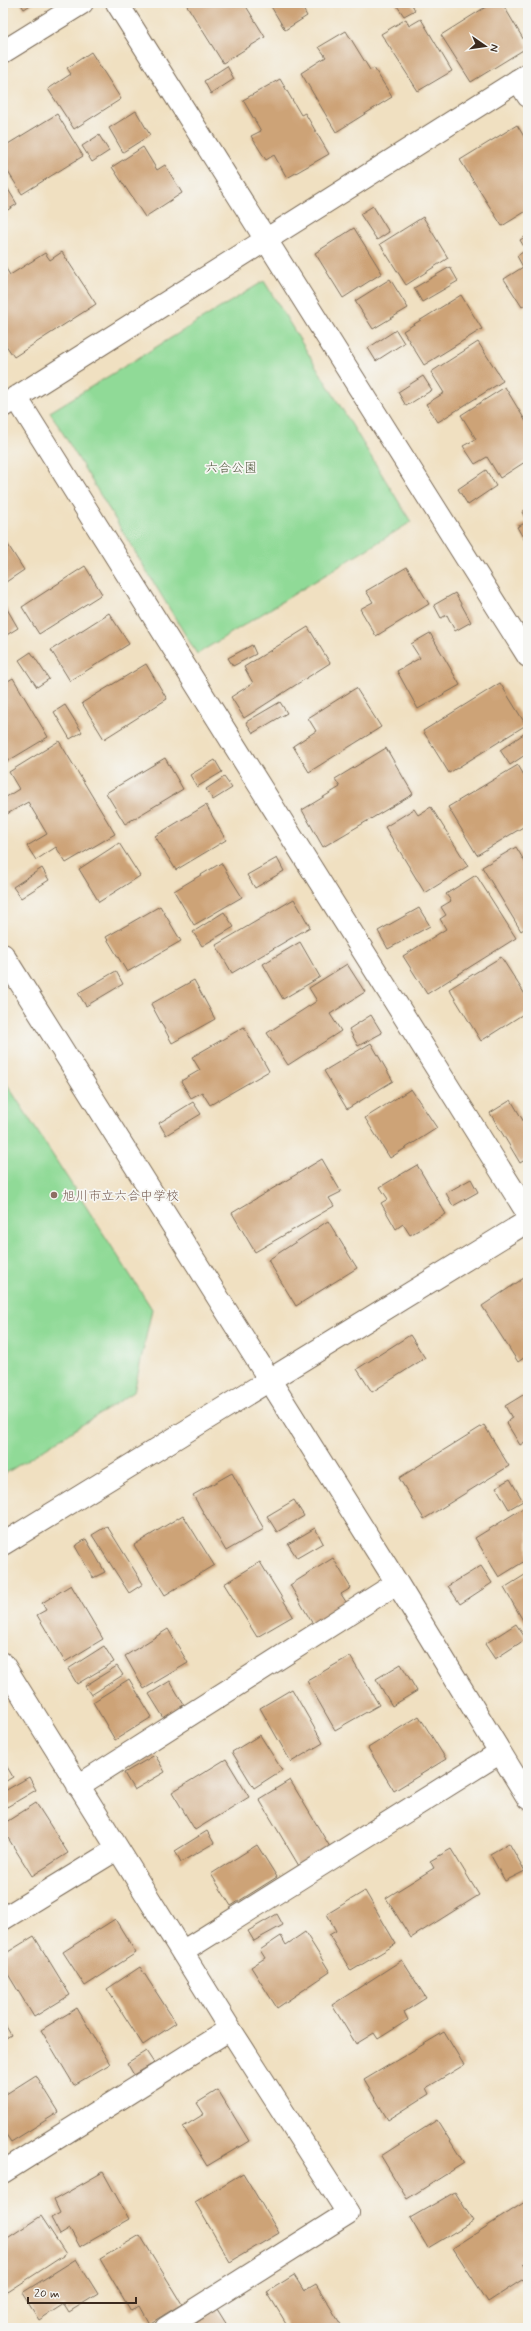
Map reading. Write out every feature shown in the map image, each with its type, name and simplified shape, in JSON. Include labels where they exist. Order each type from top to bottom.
[{"type":"street","points":[[3,52],[82,3]]},
{"type":"street","points":[[117,3],[267,238],[528,656]]},
{"type":"street","points":[[525,83],[267,238],[10,401],[528,1214]]},
{"type":"street","points":[[3,955],[397,1583],[499,1753],[528,1798]]},
{"type":"street","points":[[3,1544],[528,1221]]},
{"type":"street","points":[[78,1786],[397,1583]]},
{"type":"street","points":[[3,1664],[230,2030],[348,2213],[166,2328]]},
{"type":"street","points":[[182,1952],[499,1753]]},
{"type":"street","points":[[3,1919],[117,1849]]},
{"type":"street","points":[[3,2172],[230,2030]]},
{"type":"green space","name":"六合公園","points":[[264,281],[411,522],[197,654],[50,412]]},
{"type":"green space","name":"旭川市立六合中学校","points":[[3,1078],[152,1309],[134,1392],[3,1475]]},
{"type":"building","points":[[20,3],[34,3],[24,9]]},
{"type":"building","points":[[244,3],[265,37],[223,63],[186,4]]},
{"type":"building","points":[[269,3],[314,3],[303,9],[307,16],[285,30]]},
{"type":"building","points":[[395,3],[411,3],[415,10],[404,16]]},
{"type":"building","points":[[492,3],[502,3],[528,47],[471,82],[441,35]]},
{"type":"building","points":[[406,19],[409,26],[421,19],[452,71],[418,91],[381,34]]},
{"type":"building","points":[[346,31],[370,70],[374,68],[392,97],[336,132],[301,73],[326,57],[319,47]]},
{"type":"building","points":[[91,52],[121,99],[74,129],[48,89],[71,74],[67,68]]},
{"type":"building","points":[[227,66],[234,79],[211,94],[204,81]]},
{"type":"building","points":[[280,79],[301,115],[305,113],[329,154],[287,178],[274,155],[266,160],[251,136],[261,131],[243,100]]},
{"type":"building","points":[[136,111],[150,135],[123,152],[109,128]]},
{"type":"building","points":[[57,114],[83,156],[22,194],[3,164],[3,147]]},
{"type":"building","points":[[517,125],[528,143],[528,210],[502,226],[460,160]]},
{"type":"building","points":[[99,135],[109,151],[92,162],[82,146]]},
{"type":"building","points":[[143,147],[157,170],[165,165],[182,193],[145,217],[112,167]]},
{"type":"building","points":[[3,181],[17,204],[3,213]]},
{"type":"building","points":[[373,206],[389,232],[377,240],[360,214]]},
{"type":"building","points":[[423,217],[448,258],[406,285],[380,244]]},
{"type":"building","points":[[354,228],[382,273],[343,298],[315,253]]},
{"type":"building","points":[[528,235],[528,303],[522,307],[504,279],[523,267],[517,256],[526,250],[520,240]]},
{"type":"building","points":[[62,252],[96,304],[14,357],[3,341],[3,268],[5,267],[10,275],[45,253],[50,260]]},
{"type":"building","points":[[450,267],[458,281],[422,302],[414,288]]},
{"type":"building","points":[[390,279],[408,308],[373,329],[355,301]]},
{"type":"building","points":[[461,295],[482,329],[424,365],[403,331]]},
{"type":"building","points":[[396,330],[404,343],[376,361],[368,348]]},
{"type":"building","points":[[478,342],[503,381],[438,422],[426,404],[444,393],[431,372]]},
{"type":"building","points":[[423,376],[432,390],[406,406],[398,392]]},
{"type":"building","points":[[505,387],[528,425],[528,460],[500,478],[487,457],[475,464],[463,446],[476,439],[461,415]]},
{"type":"building","points":[[486,470],[496,486],[468,505],[458,489]]},
{"type":"building","points":[[528,508],[528,540],[525,541],[517,527],[527,522],[522,512]]},
{"type":"building","points":[[3,537],[24,570],[3,584]]},
{"type":"building","points":[[85,566],[102,594],[39,634],[22,607]]},
{"type":"building","points":[[407,567],[429,604],[376,636],[360,609],[373,602],[366,591]]},
{"type":"building","points":[[455,593],[471,622],[455,631],[447,615],[441,618],[434,605]]},
{"type":"building","points":[[3,602],[18,628],[5,636],[3,633]]},
{"type":"building","points":[[109,613],[129,644],[70,681],[51,650]]},
{"type":"building","points":[[308,627],[330,663],[244,718],[231,697],[253,683],[244,667]]},
{"type":"building","points":[[430,633],[460,685],[418,709],[397,671],[420,658],[411,644]]},
{"type":"building","points":[[252,645],[256,654],[233,666],[228,658]]},
{"type":"building","points":[[31,652],[49,679],[37,687],[19,660]]},
{"type":"building","points":[[146,664],[167,699],[104,739],[82,703]]},
{"type":"building","points":[[13,678],[48,737],[3,764],[3,684]]},
{"type":"building","points":[[500,683],[526,725],[449,773],[423,731]]},
{"type":"building","points":[[356,688],[381,727],[309,772],[293,746],[316,731],[308,718]]},
{"type":"building","points":[[280,702],[287,713],[253,733],[246,722]]},
{"type":"building","points":[[65,705],[82,732],[70,739],[54,712]]},
{"type":"building","points":[[528,731],[528,753],[510,765],[500,750]]},
{"type":"building","points":[[59,741],[115,834],[66,863],[56,847],[36,860],[27,846],[47,834],[28,802],[7,814],[3,808],[3,799],[19,789],[9,772]]},
{"type":"building","points":[[386,748],[413,794],[323,847],[302,810],[340,787],[335,779]]},
{"type":"building","points":[[165,758],[183,789],[125,824],[106,793]]},
{"type":"building","points":[[215,760],[222,772],[197,787],[190,775]]},
{"type":"building","points":[[518,765],[528,782],[528,824],[477,855],[448,807]]},
{"type":"building","points":[[224,777],[232,788],[213,800],[206,789]]},
{"type":"building","points":[[206,805],[226,840],[176,870],[155,836]]},
{"type":"building","points":[[431,807],[468,866],[425,893],[385,827],[414,809],[418,815]]},
{"type":"building","points":[[119,843],[140,876],[99,902],[79,869]]},
{"type":"building","points":[[516,847],[528,867],[528,926],[521,931],[482,867]]},
{"type":"building","points":[[277,858],[284,871],[255,888],[247,875]]},
{"type":"building","points":[[221,863],[242,897],[194,925],[174,891]]},
{"type":"building","points":[[42,868],[49,880],[21,898],[13,887]]},
{"type":"building","points":[[476,875],[516,938],[427,994],[403,956],[446,929],[440,919],[446,915],[441,907],[451,901],[446,894]]},
{"type":"building","points":[[294,899],[310,927],[232,973],[216,945]]},
{"type":"building","points":[[160,906],[181,941],[127,972],[106,937]]},
{"type":"building","points":[[419,908],[430,926],[388,949],[378,931]]},
{"type":"building","points":[[224,912],[234,927],[202,946],[193,932]]},
{"type":"building","points":[[300,942],[320,977],[283,999],[263,964]]},
{"type":"building","points":[[501,957],[528,999],[528,1011],[481,1041],[449,989]]},
{"type":"building","points":[[347,964],[365,992],[330,1014],[341,1031],[288,1065],[267,1033],[317,1001],[309,988]]},
{"type":"building","points":[[116,971],[123,984],[86,1006],[78,993]]},
{"type":"building","points":[[194,980],[215,1019],[172,1043],[151,1004]]},
{"type":"building","points":[[371,1015],[382,1033],[358,1046],[349,1029]]},
{"type":"building","points":[[244,1027],[269,1071],[210,1105],[202,1092],[191,1098],[181,1081],[200,1070],[192,1057]]},
{"type":"building","points":[[371,1043],[393,1081],[347,1109],[324,1071]]},
{"type":"building","points":[[411,1089],[437,1128],[390,1158],[365,1118]]},
{"type":"building","points":[[511,1100],[528,1129],[528,1158],[520,1163],[490,1113]]},
{"type":"building","points":[[193,1102],[201,1114],[166,1135],[159,1123]]},
{"type":"building","points":[[322,1159],[341,1192],[329,1198],[334,1206],[255,1252],[232,1213]]},
{"type":"building","points":[[417,1165],[446,1214],[410,1235],[403,1224],[396,1229],[381,1203],[388,1199],[380,1187]]},
{"type":"building","points":[[471,1179],[478,1192],[453,1206],[446,1193]]},
{"type":"building","points":[[328,1221],[357,1268],[296,1306],[268,1260]]},
{"type":"building","points":[[524,1278],[528,1284],[528,1355],[518,1362],[482,1306]]},
{"type":"building","points":[[410,1335],[425,1358],[372,1392],[357,1369]]},
{"type":"building","points":[[528,1392],[528,1440],[520,1445],[506,1422],[512,1418],[505,1406]]},
{"type":"building","points":[[484,1425],[509,1466],[424,1519],[399,1478]]},
{"type":"building","points":[[232,1473],[264,1529],[226,1551],[193,1495]]},
{"type":"building","points":[[510,1479],[523,1501],[509,1509],[496,1487]]},
{"type":"building","points":[[294,1500],[304,1516],[277,1532],[267,1516]]},
{"type":"building","points":[[525,1507],[528,1511],[528,1559],[499,1577],[475,1538]]},
{"type":"building","points":[[183,1515],[214,1565],[165,1595],[134,1545]]},
{"type":"building","points":[[107,1526],[143,1584],[129,1593],[92,1535]]},
{"type":"building","points":[[315,1528],[323,1543],[297,1558],[288,1544]]},
{"type":"building","points":[[86,1539],[105,1572],[93,1578],[75,1546]]},
{"type":"building","points":[[333,1558],[351,1588],[341,1594],[348,1605],[314,1626],[290,1585]]},
{"type":"building","points":[[260,1562],[293,1616],[257,1637],[224,1584]]},
{"type":"building","points":[[481,1566],[492,1583],[460,1604],[448,1586]]},
{"type":"building","points":[[528,1573],[528,1629],[504,1588]]},
{"type":"building","points":[[71,1585],[103,1639],[65,1662],[37,1615],[46,1610],[42,1603]]},
{"type":"building","points":[[516,1624],[526,1639],[495,1659],[485,1644]]},
{"type":"building","points":[[168,1629],[188,1663],[144,1689],[125,1656]]},
{"type":"building","points":[[104,1646],[114,1662],[77,1684],[68,1669]]},
{"type":"building","points":[[350,1656],[379,1705],[335,1730],[307,1681]]},
{"type":"building","points":[[401,1664],[417,1691],[392,1706],[376,1679]]},
{"type":"building","points":[[117,1666],[123,1675],[91,1695],[85,1686]]},
{"type":"building","points":[[129,1679],[152,1717],[115,1740],[93,1702]]},
{"type":"building","points":[[170,1681],[184,1705],[164,1718],[149,1694]]},
{"type":"building","points":[[292,1689],[323,1743],[291,1762],[260,1708]]},
{"type":"building","points":[[419,1716],[446,1759],[394,1791],[368,1748]]},
{"type":"building","points":[[260,1735],[282,1770],[254,1788],[232,1752]]},
{"type":"building","points":[[155,1755],[165,1772],[134,1790],[124,1773]]},
{"type":"building","points":[[226,1759],[249,1797],[195,1830],[172,1792]]},
{"type":"building","points":[[3,1760],[13,1777],[3,1783]]},
{"type":"building","points":[[29,1777],[36,1790],[7,1807],[3,1801],[3,1792]]},
{"type":"building","points":[[290,1780],[330,1847],[299,1866],[259,1799]]},
{"type":"building","points":[[36,1803],[68,1853],[32,1876],[3,1830],[3,1824]]},
{"type":"building","points":[[207,1831],[214,1843],[181,1862],[175,1851]]},
{"type":"building","points":[[509,1843],[525,1871],[505,1881],[490,1854]]},
{"type":"building","points":[[257,1845],[277,1877],[231,1906],[211,1874]]},
{"type":"building","points":[[451,1849],[479,1895],[411,1938],[386,1898],[434,1868],[430,1861]]},
{"type":"building","points":[[365,1891],[396,1944],[351,1971],[329,1935],[336,1931],[327,1914]]},
{"type":"building","points":[[277,1914],[283,1925],[254,1941],[248,1931]]},
{"type":"building","points":[[115,1919],[136,1953],[85,1986],[63,1952]]},
{"type":"building","points":[[305,1932],[330,1972],[277,2008],[251,1967],[265,1958],[260,1950],[281,1936],[286,1945]]},
{"type":"building","points":[[34,1936],[70,1995],[34,2017],[3,1966],[3,1955]]},
{"type":"building","points":[[402,1960],[426,1998],[404,2012],[408,2020],[378,2039],[374,2033],[356,2044],[332,2005]]},
{"type":"building","points":[[140,1967],[176,2023],[143,2045],[107,1989]]},
{"type":"building","points":[[77,2008],[110,2064],[74,2085],[41,2030]]},
{"type":"building","points":[[3,2021],[11,2035],[3,2040]]},
{"type":"building","points":[[444,2032],[464,2065],[426,2088],[429,2094],[388,2120],[364,2080]]},
{"type":"building","points":[[146,2051],[154,2063],[134,2075],[127,2063]]},
{"type":"building","points":[[36,2075],[59,2112],[11,2142],[3,2130],[3,2096]]},
{"type":"building","points":[[218,2090],[249,2141],[207,2166],[183,2127],[204,2114],[197,2103]]},
{"type":"building","points":[[437,2120],[464,2163],[407,2199],[381,2156]]},
{"type":"building","points":[[103,2172],[129,2219],[80,2247],[70,2229],[60,2235],[51,2218],[60,2213],[54,2200]]},
{"type":"building","points":[[243,2173],[279,2233],[230,2262],[195,2202]]},
{"type":"building","points":[[455,2192],[473,2221],[428,2248],[410,2218]]},
{"type":"building","points":[[528,2200],[528,2261],[523,2264],[528,2271],[528,2276],[488,2302],[453,2248]]},
{"type":"building","points":[[41,2216],[66,2254],[8,2292],[3,2285],[3,2241]]},
{"type":"building","points":[[140,2235],[182,2304],[149,2324],[139,2306],[131,2311],[100,2259]]},
{"type":"building","points":[[76,2259],[98,2294],[69,2312],[64,2304],[39,2320],[22,2293]]},
{"type":"building","points":[[294,2275],[304,2291],[316,2284],[343,2328],[289,2328],[267,2292]]},
{"type":"building","points":[[217,2309],[227,2325],[222,2328],[189,2328]]},
{"type":"place","name":"旭川市立六合中学校","points":[[54,1195]]}]
